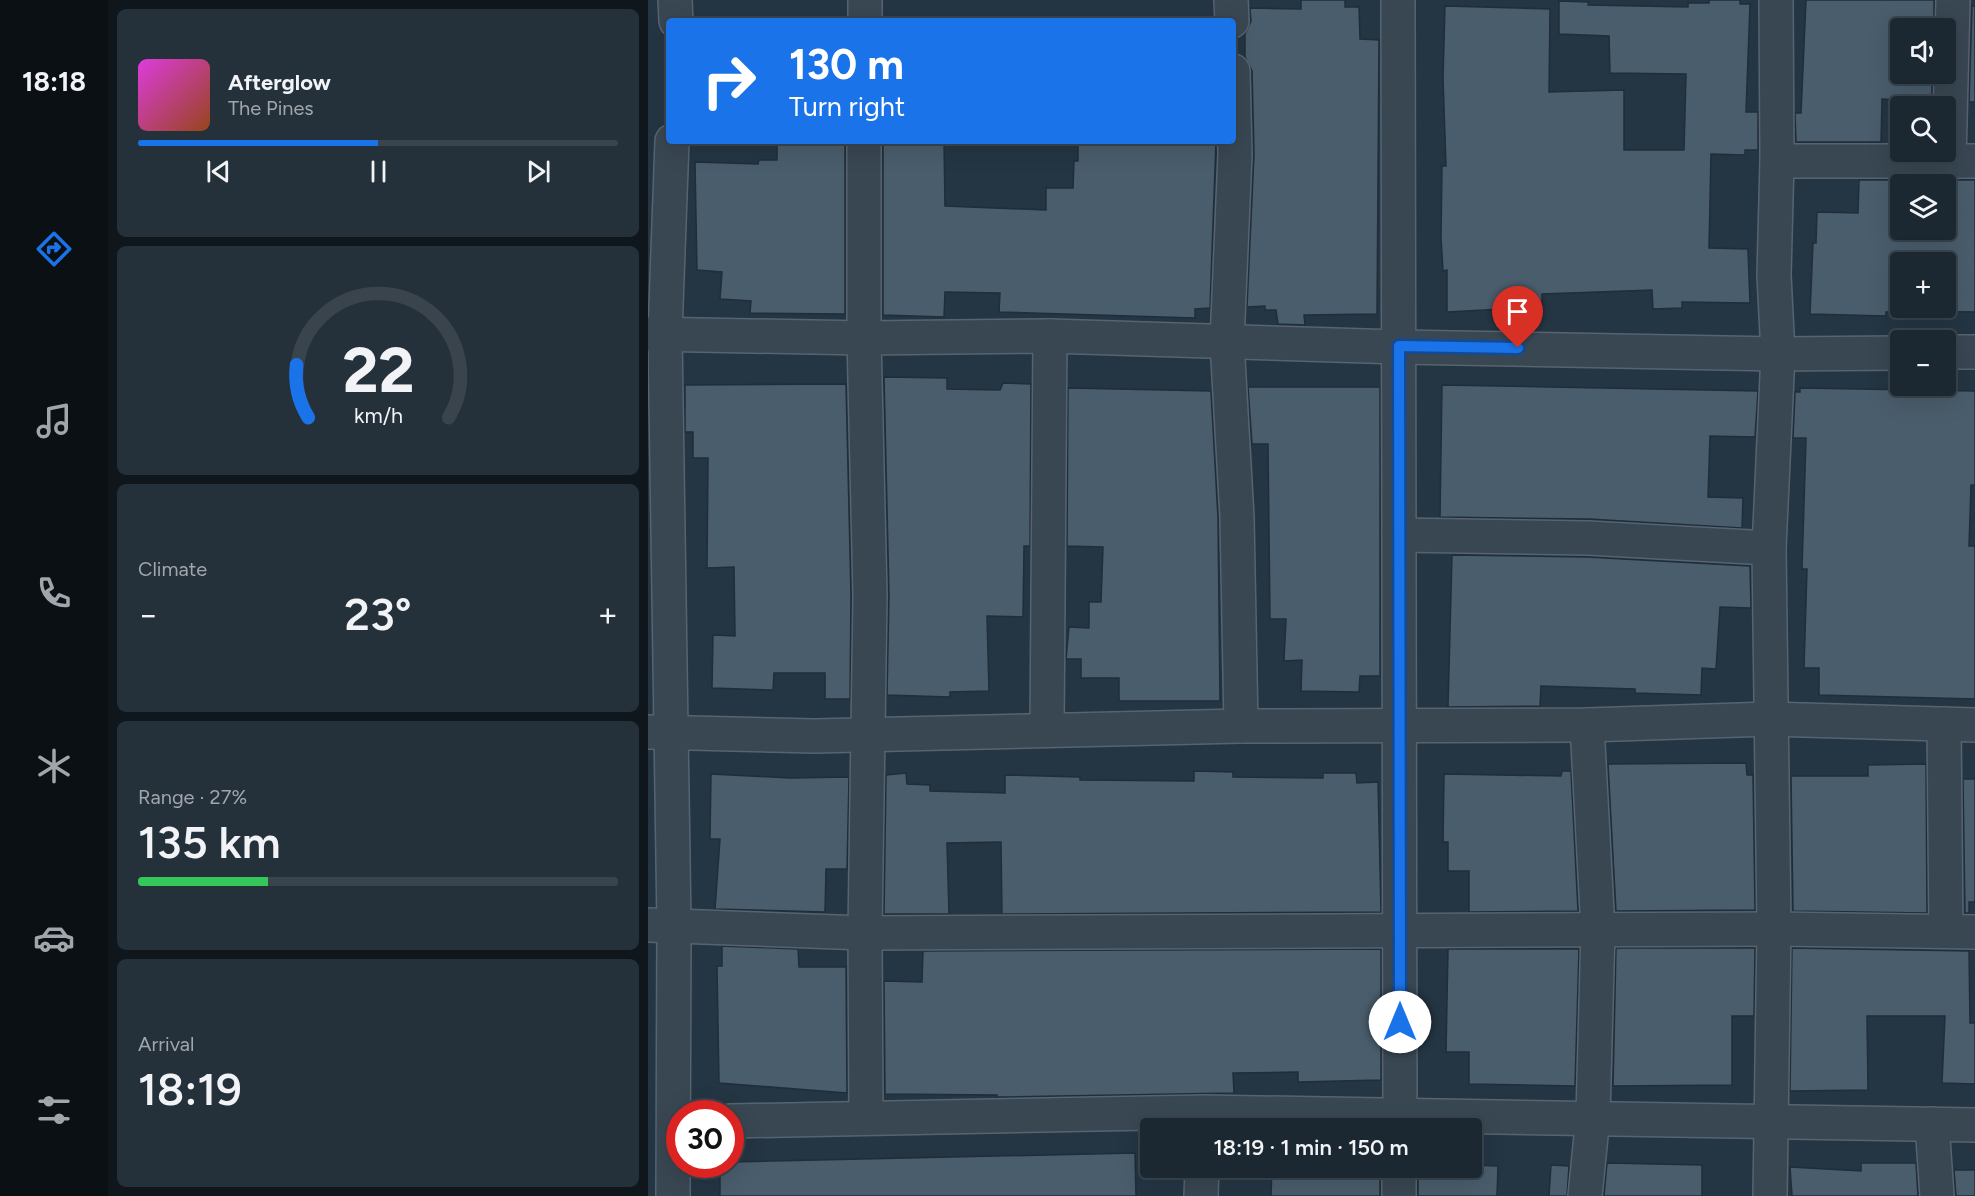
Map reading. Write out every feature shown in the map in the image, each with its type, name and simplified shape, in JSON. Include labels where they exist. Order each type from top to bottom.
[{"type":"street","points":[[675,0],[676,18]]},
{"type":"street","points":[[865,18],[866,0]]},
{"type":"street","points":[[1231,0],[1232,18]]},
{"type":"street","points":[[1398,0],[1400,1118]]},
{"type":"street","points":[[1770,1196],[1774,929],[1769,548],[1778,354],[1774,275],[1777,161],[1776,0]]},
{"type":"street","points":[[1777,161],[1962,161],[1953,0]]},
{"type":"street","points":[[666,1100],[661,925],[657,334],[672,144]]},
{"type":"street","points":[[864,144],[864,338],[870,595],[865,933],[866,1118]]},
{"type":"street","points":[[1235,144],[1227,342],[1237,518],[1241,726]]},
{"type":"street","points":[[657,334],[864,338],[1050,336],[1778,354],[1890,353]]},
{"type":"street","points":[[1047,730],[1050,336]]},
{"type":"street","points":[[1956,352],[1975,352]]},
{"type":"street","points":[[1400,535],[1588,538],[1769,548]]},
{"type":"street","points":[[660,732],[868,735],[1241,726],[1587,725],[1770,719],[1960,724],[1960,931],[1400,929],[1240,933],[865,933],[661,925]]},
{"type":"street","points":[[1585,1196],[1593,1116],[1598,930],[1587,725]]},
{"type":"street","points":[[1482,1119],[1593,1116],[1770,1122],[1975,1125]]},
{"type":"street","points":[[744,1121],[866,1118],[1140,1120]]},
{"type":"street","points":[[1932,1124],[1937,1196]]},
{"type":"street","points":[[672,1178],[673,1196]]},
{"type":"street","points":[[1201,1196],[1202,1178]]},
{"type":"street","points":[[1399,1178],[1399,1196]]},
{"type":"building","points":[[1301,0],[1345,0],[1345,7],[1359,7],[1360,39],[1379,40],[1377,314],[1304,315],[1305,325],[1278,324],[1276,310],[1265,310],[1265,306],[1247,307],[1254,154],[1252,71],[1245,57],[1245,34],[1251,21],[1250,8],[1301,9]]},
{"type":"building","points":[[1709,0],[1740,0],[1740,4],[1750,4],[1746,112],[1758,112],[1758,150],[1745,150],[1745,155],[1711,154],[1709,248],[1748,249],[1750,303],[1682,302],[1682,308],[1653,309],[1652,290],[1542,294],[1542,307],[1447,312],[1447,270],[1443,271],[1441,237],[1442,166],[1446,166],[1443,78],[1445,6],[1550,9],[1549,92],[1624,90],[1624,150],[1684,150],[1686,74],[1610,73],[1609,36],[1559,34],[1559,1],[1589,2],[1588,5],[1688,7],[1688,3],[1709,3]]},
{"type":"building","points":[[1806,0],[1934,0],[1934,18],[1890,18],[1890,84],[1932,84],[1932,96],[1890,96],[1890,99],[1882,99],[1881,142],[1796,142],[1795,113],[1801,113]]},
{"type":"building","points":[[1972,6],[1975,6],[1975,102],[1969,102]]},
{"type":"building","points":[[777,144],[845,144],[845,314],[750,313],[751,301],[720,299],[722,272],[697,270],[695,162],[758,164],[759,160],[777,160]]},
{"type":"building","points":[[883,144],[944,144],[945,206],[1046,210],[1046,188],[1073,188],[1074,161],[1078,161],[1078,144],[1216,144],[1210,308],[1195,309],[1195,318],[999,312],[1000,293],[945,292],[944,317],[883,315]]},
{"type":"building","points":[[1859,180],[1890,180],[1890,240],[1956,240],[1956,180],[1975,180],[1975,312],[1956,312],[1956,252],[1890,252],[1890,312],[1886,312],[1886,316],[1810,314],[1813,243],[1816,243],[1817,212],[1858,213]]},
{"type":"building","points":[[884,377],[947,378],[947,389],[1000,390],[1003,383],[1031,384],[1030,546],[1024,546],[1023,617],[987,616],[989,691],[950,692],[950,697],[887,695],[889,595]]},
{"type":"building","points":[[846,384],[851,595],[850,699],[825,699],[825,673],[774,673],[773,690],[712,688],[713,635],[735,636],[734,567],[707,568],[708,458],[693,458],[693,432],[685,432],[685,385]]},
{"type":"building","points":[[1442,385],[1758,391],[1755,437],[1710,436],[1708,497],[1743,498],[1742,528],[1589,519],[1440,517]]},
{"type":"building","points":[[1248,387],[1380,387],[1380,676],[1360,676],[1359,692],[1301,691],[1302,660],[1284,661],[1286,619],[1270,619],[1268,444],[1252,444]]},
{"type":"building","points":[[1068,388],[1211,391],[1218,518],[1220,701],[1119,701],[1119,678],[1081,678],[1081,659],[1066,659],[1069,627],[1089,628],[1089,602],[1101,602],[1103,547],[1067,546]]},
{"type":"building","points":[[1800,388],[1890,390],[1890,396],[1956,396],[1956,391],[1975,391],[1975,485],[1971,485],[1969,546],[1975,546],[1975,699],[1819,695],[1819,668],[1804,668],[1807,569],[1802,569],[1806,438],[1793,438],[1795,392],[1800,392]]},
{"type":"building","points":[[1452,555],[1587,557],[1750,566],[1751,608],[1720,607],[1716,669],[1702,668],[1701,695],[1635,693],[1635,689],[1541,686],[1540,706],[1448,707]]},
{"type":"building","points":[[1746,763],[1747,775],[1753,775],[1755,910],[1616,911],[1608,764]]},
{"type":"building","points":[[1926,764],[1927,913],[1793,911],[1791,776],[1868,776],[1868,765]]},
{"type":"building","points":[[1194,771],[1233,772],[1233,777],[1323,778],[1323,773],[1356,773],[1357,783],[1378,782],[1381,912],[1002,914],[1001,842],[947,843],[949,914],[884,914],[886,775],[906,773],[907,784],[930,785],[930,791],[1005,793],[1005,775],[1080,777],[1080,780],[1194,781]]},
{"type":"building","points":[[1562,771],[1571,771],[1578,911],[1469,912],[1469,871],[1448,871],[1448,842],[1443,842],[1444,774],[1561,776]]},
{"type":"building","points":[[711,774],[790,778],[849,777],[847,869],[826,869],[825,912],[715,909],[720,839],[710,839]]},
{"type":"building","points":[[1963,779],[1975,779],[1975,902],[1969,902],[1969,913],[1965,913]]},
{"type":"building","points":[[722,946],[798,949],[799,967],[846,967],[847,1093],[719,1083],[717,966],[722,966]]},
{"type":"building","points":[[1616,948],[1755,948],[1754,1016],[1732,1016],[1732,1085],[1613,1086]]},
{"type":"building","points":[[1792,948],[1969,951],[1970,1023],[1975,1023],[1975,1084],[1942,1083],[1945,1016],[1867,1016],[1868,1090],[1790,1091]]},
{"type":"building","points":[[1381,949],[1381,1080],[1298,1082],[1298,1072],[1233,1073],[1234,1093],[997,1097],[997,1095],[885,1094],[884,981],[922,982],[923,951]]},
{"type":"building","points":[[1448,949],[1579,949],[1575,1086],[1469,1084],[1469,1052],[1446,1052]]},
{"type":"building","points":[[1135,1153],[1136,1196],[720,1196],[720,1178],[744,1178],[744,1162]]},
{"type":"building","points":[[1607,1163],[1702,1165],[1702,1196],[1604,1196]]},
{"type":"building","points":[[1861,1163],[1916,1163],[1918,1196],[1792,1196],[1790,1167],[1861,1171]]},
{"type":"building","points":[[1482,1165],[1498,1166],[1497,1196],[1418,1196],[1418,1178],[1482,1178]]},
{"type":"building","points":[[1551,1165],[1569,1166],[1567,1196],[1549,1196]]},
{"type":"building","points":[[1954,1170],[1975,1170],[1975,1196],[1956,1196]]},
{"type":"building","points":[[1272,1178],[1380,1178],[1380,1196],[1271,1196]]},
{"type":"route","points":[[1400,1022],[1399,346],[1518,348]]}]
